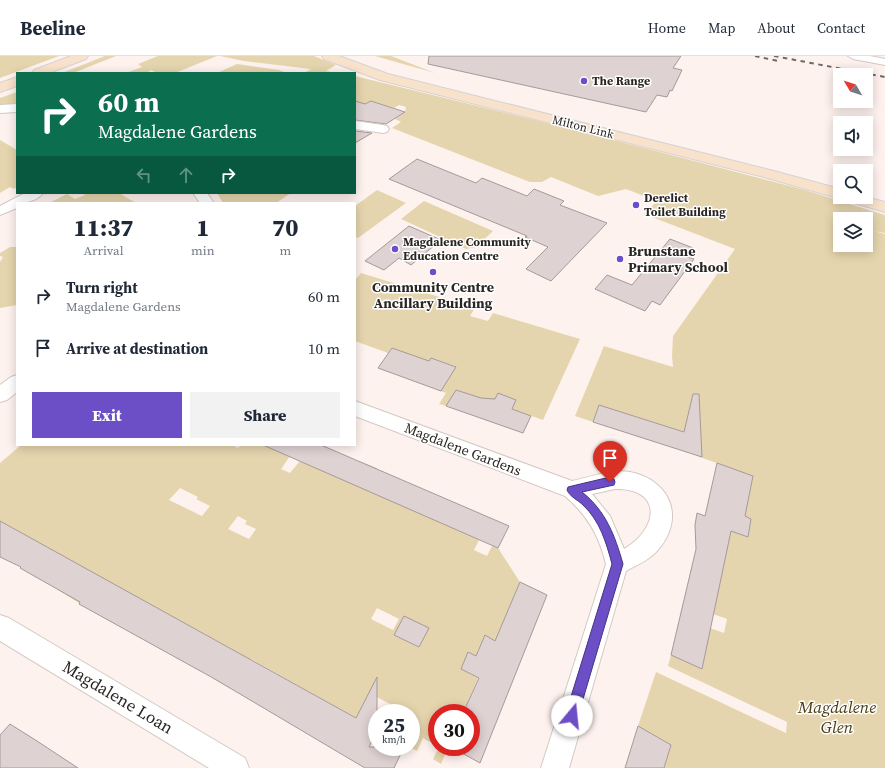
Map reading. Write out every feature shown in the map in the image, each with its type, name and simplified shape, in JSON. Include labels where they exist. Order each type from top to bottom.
[{"type":"main road","points":[[41,72],[82,56]]},
{"type":"main road","name":"Milton Link","points":[[328,56],[384,76],[426,88],[769,174],[833,192]]},
{"type":"main road","name":"Milton Link","points":[[356,56],[437,81],[750,158],[833,180]]},
{"type":"main road","points":[[0,88],[16,81]]},
{"type":"main road","points":[[873,192],[885,195]]},
{"type":"main road","points":[[873,204],[885,207]]},
{"type":"street","points":[[852,56],[885,62]]},
{"type":"street","points":[[356,125],[383,129]]},
{"type":"street","points":[[18,202],[34,194]]},
{"type":"street","points":[[0,211],[16,203]]},
{"type":"street","points":[[0,395],[16,383]]},
{"type":"street","name":"Magdalene Gardens","points":[[356,408],[572,490],[587,502],[605,527],[611,540],[617,564]]},
{"type":"street","points":[[555,768],[617,564],[648,544],[655,535],[662,512],[658,499],[654,493],[636,482],[619,480],[572,490]]},
{"type":"street","name":"Magdalene Loan","points":[[0,627],[235,768]]},
{"type":"green space","points":[[0,56],[59,56],[16,72],[0,78]]},
{"type":"green space","points":[[105,56],[116,56],[76,72],[65,72]]},
{"type":"green space","points":[[158,56],[217,56],[177,72],[155,72],[151,70],[148,72],[129,72],[142,67],[138,64]]},
{"type":"green space","points":[[220,56],[314,56],[336,65],[326,71],[332,72],[306,72],[311,69],[244,61]]},
{"type":"green space","points":[[375,56],[391,56],[435,73]]},
{"type":"green space","points":[[237,64],[284,72],[219,72]]},
{"type":"green space","name":"Magdalene Glen","points":[[356,76],[575,130],[805,190],[833,199],[833,204],[850,204],[885,215],[885,233],[874,231],[885,234],[885,768],[664,768],[671,745],[638,726],[656,672],[786,733],[787,722],[668,666],[671,655],[702,669],[710,628],[724,633],[727,619],[713,614],[731,531],[748,537],[751,519],[735,513],[741,483],[751,486],[753,476],[697,456],[701,437],[599,405],[593,422],[575,416],[604,346],[673,367],[673,336],[735,249],[644,214],[657,201],[626,189],[598,196],[551,177],[542,182],[530,182],[392,128],[401,122],[395,119],[405,112],[406,107],[399,105],[394,108],[372,101],[365,104],[356,101]]},
{"type":"green space","points":[[16,92],[16,105],[0,106],[0,98]]},
{"type":"green space","points":[[0,140],[16,149],[16,188],[14,189],[10,187],[0,193]]},
{"type":"green space","points":[[377,190],[406,203],[358,238],[356,237],[356,205]]},
{"type":"green space","points":[[67,194],[75,199],[85,195],[84,194],[121,194],[134,202],[51,202]]},
{"type":"green space","points":[[218,194],[290,194],[278,202],[222,202]]},
{"type":"green space","points":[[424,201],[493,231],[476,247],[466,249],[401,219]]},
{"type":"green space","points":[[10,247],[16,247],[16,305],[0,308],[0,262],[3,257],[0,256],[0,253]]},
{"type":"green space","points":[[361,273],[475,308],[470,316],[488,321],[493,313],[580,339],[543,420],[512,409],[516,400],[498,394],[493,403],[456,390],[447,406],[439,404],[446,393],[438,390],[455,366],[431,358],[426,366],[397,356],[401,351],[392,348],[388,353],[356,341],[357,278]]},
{"type":"green space","points":[[20,446],[234,446],[238,448],[240,446],[265,446],[290,456],[281,469],[290,473],[300,461],[346,480],[359,461],[377,468],[364,488],[479,540],[474,550],[487,556],[492,546],[498,548],[520,582],[495,641],[485,636],[477,652],[487,658],[486,661],[468,652],[461,669],[478,678],[467,704],[428,704],[428,741],[423,738],[420,744],[420,704],[390,704],[369,693],[356,718],[251,659],[231,689],[212,678],[232,649],[101,578],[79,603],[58,590],[81,566],[0,521],[0,463]],"holes":[[[180,488],[198,497],[196,499],[210,506],[202,516],[169,500]],[[238,516],[247,521],[245,524],[256,529],[249,539],[228,529]],[[377,608],[399,619],[393,630],[371,619]],[[428,628],[419,647],[394,635]]]},
{"type":"green space","points":[[434,756],[444,756],[441,764],[433,759]]},
{"type":"building","name":"The Range","points":[[429,56],[681,56],[673,68],[682,70],[672,91],[670,90],[667,97],[657,95],[646,112],[428,64]]},
{"type":"building","points":[[356,101],[365,104],[371,101],[405,112],[386,124],[356,120]]},
{"type":"building","points":[[356,131],[372,133],[356,142]]},
{"type":"building","points":[[417,159],[476,183],[482,178],[527,196],[534,189],[564,201],[560,205],[607,223],[551,281],[526,269],[548,247],[525,237],[527,236],[389,179]]},
{"type":"building","name":"Magdalene Community Education Centre","points":[[409,226],[441,240],[411,265],[399,258],[384,270],[365,261]]},
{"type":"building","points":[[670,239],[693,248],[687,257],[694,259],[660,305],[652,301],[645,311],[595,289],[607,275],[632,285]]},
{"type":"building","points":[[392,348],[429,361],[431,358],[456,367],[441,391],[378,368]]},
{"type":"building","points":[[456,390],[481,398],[495,399],[498,393],[516,400],[512,409],[531,416],[523,433],[446,406]]},
{"type":"building","points":[[693,394],[699,394],[702,457],[593,422],[599,405],[684,432]]},
{"type":"building","points":[[265,446],[323,446],[509,526],[498,548]]},
{"type":"building","points":[[717,463],[753,476],[745,516],[751,519],[748,537],[731,531],[702,669],[671,655],[696,549],[695,525],[697,513],[705,516]]},
{"type":"building","points":[[0,521],[356,718],[377,677],[377,704],[368,704],[368,756],[400,756],[394,768],[365,768],[213,678],[79,604],[80,602],[20,568],[21,567],[0,557]]},
{"type":"building","points":[[520,582],[547,595],[480,763],[467,756],[480,756],[480,704],[467,704],[479,678],[461,669],[468,652],[476,656],[485,635],[495,641]]},
{"type":"building","points":[[404,616],[429,628],[419,647],[394,635]]},
{"type":"building","points":[[10,724],[78,768],[0,768],[0,735]]},
{"type":"building","points":[[638,726],[671,745],[664,768],[625,768]]},
{"type":"railway","points":[[755,56],[778,61]]},
{"type":"railway","points":[[774,56],[885,77]]},
{"type":"place","name":"The Range","points":[[584,81]]},
{"type":"place","name":"Derelict Toilet Building","points":[[636,205]]},
{"type":"place","name":"Magdalene Community Education Centre","points":[[395,249]]},
{"type":"place","name":"Brunstane Primary School","points":[[620,259]]},
{"type":"place","name":"Community Centre Ancillary Building","points":[[433,272]]},
{"type":"route","points":[[572,716],[617,564],[611,540],[605,527],[587,502],[572,490],[610,482]]}]
